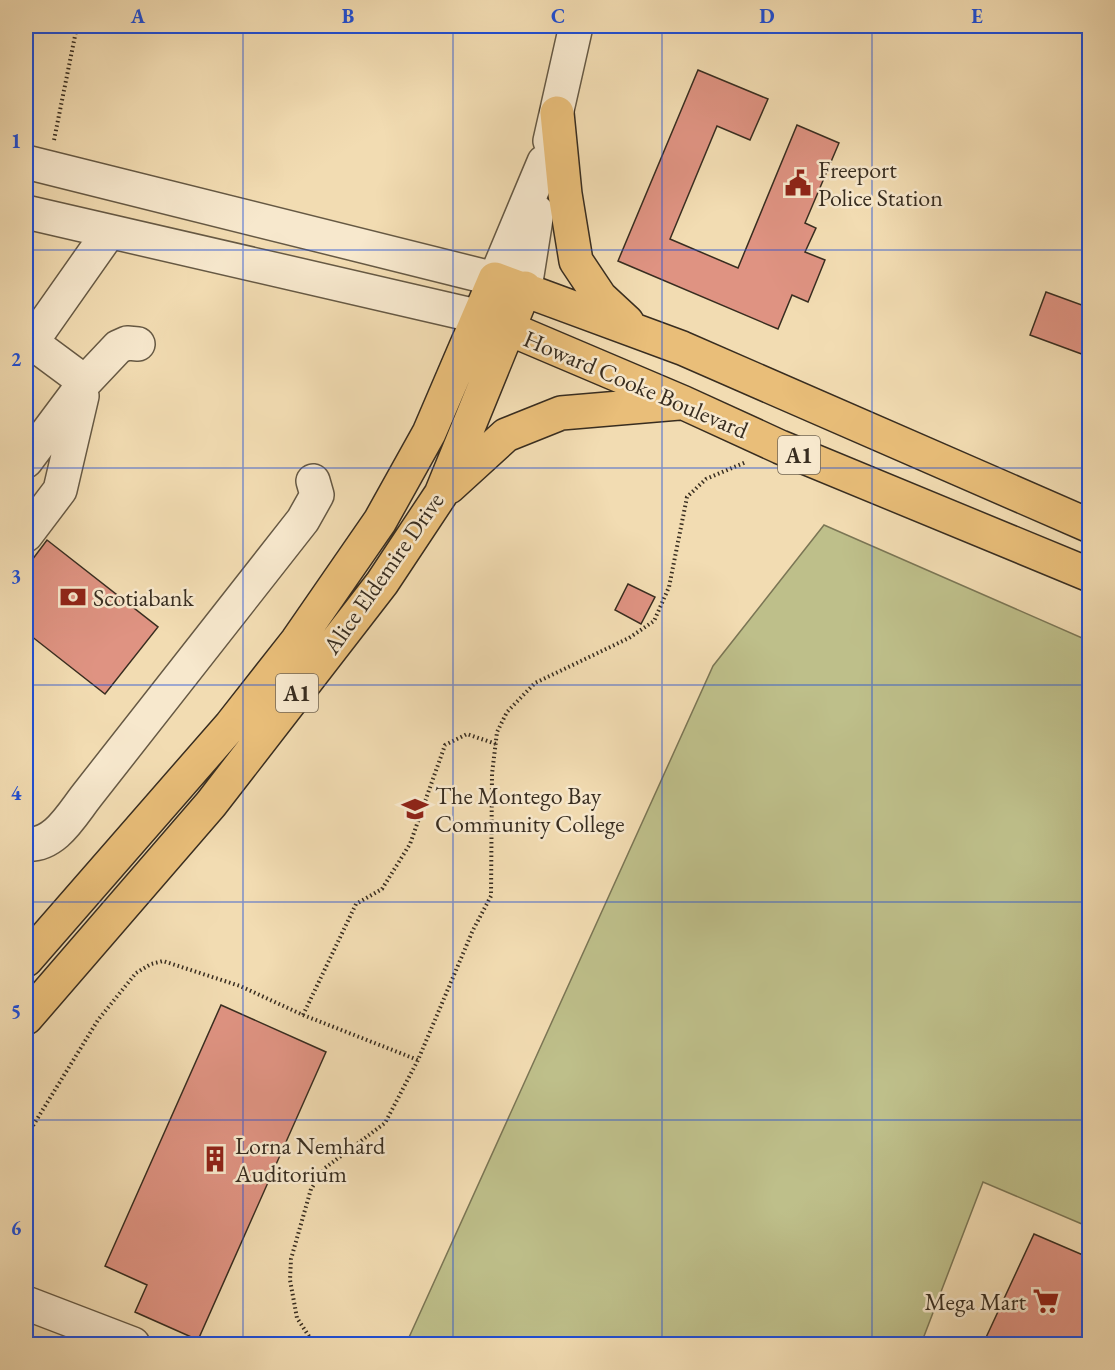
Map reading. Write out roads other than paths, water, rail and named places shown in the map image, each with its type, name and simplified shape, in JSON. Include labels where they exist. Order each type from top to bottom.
[{"type":"main road","points":[[557,113],[565,194],[576,261],[600,297],[637,331]]},
{"type":"main road","name":"Howard Cooke Boulevard","points":[[510,283],[637,331],[1089,526]]},
{"type":"main road","name":"A1","points":[[481,317],[510,283]]},
{"type":"main road","name":"Alice Eldemire Drive","points":[[26,1018],[211,804],[382,583],[441,494],[510,330],[510,283]]},
{"type":"main road","name":"Howard Cooke Boulevard","points":[[481,317],[684,403],[780,447],[1089,575]]},
{"type":"main road","name":"Alice Eldemire Drive","points":[[26,960],[231,725],[297,641],[380,522],[429,433],[481,317]]},
{"type":"main road","points":[[441,494],[506,435],[561,413],[684,403]]},
{"type":"street","points":[[37,165],[510,283],[557,113],[576,26]]},
{"type":"street","points":[[26,212],[481,317]]},
{"type":"street","points":[[85,382],[28,346],[110,232]]},
{"type":"street","points":[[26,461],[85,382],[122,344],[138,344]]},
{"type":"street","points":[[26,535],[60,489],[85,382]]},
{"type":"street","points":[[26,844],[44,841],[56,834],[69,818],[303,520],[316,495],[313,481]]},
{"type":"street","points":[[26,1303],[133,1344]]},
{"type":"place","name":"Freeport Police Station","points":[[798,183]]},
{"type":"place","name":"Scotiabank","points":[[73,597]]},
{"type":"place","name":"The Montego Bay Community College","points":[[415,809]]},
{"type":"place","name":"Lorna Nemhard Auditorium","points":[[215,1159]]},
{"type":"place","name":"Mega Mart","points":[[1046,1301]]}]
